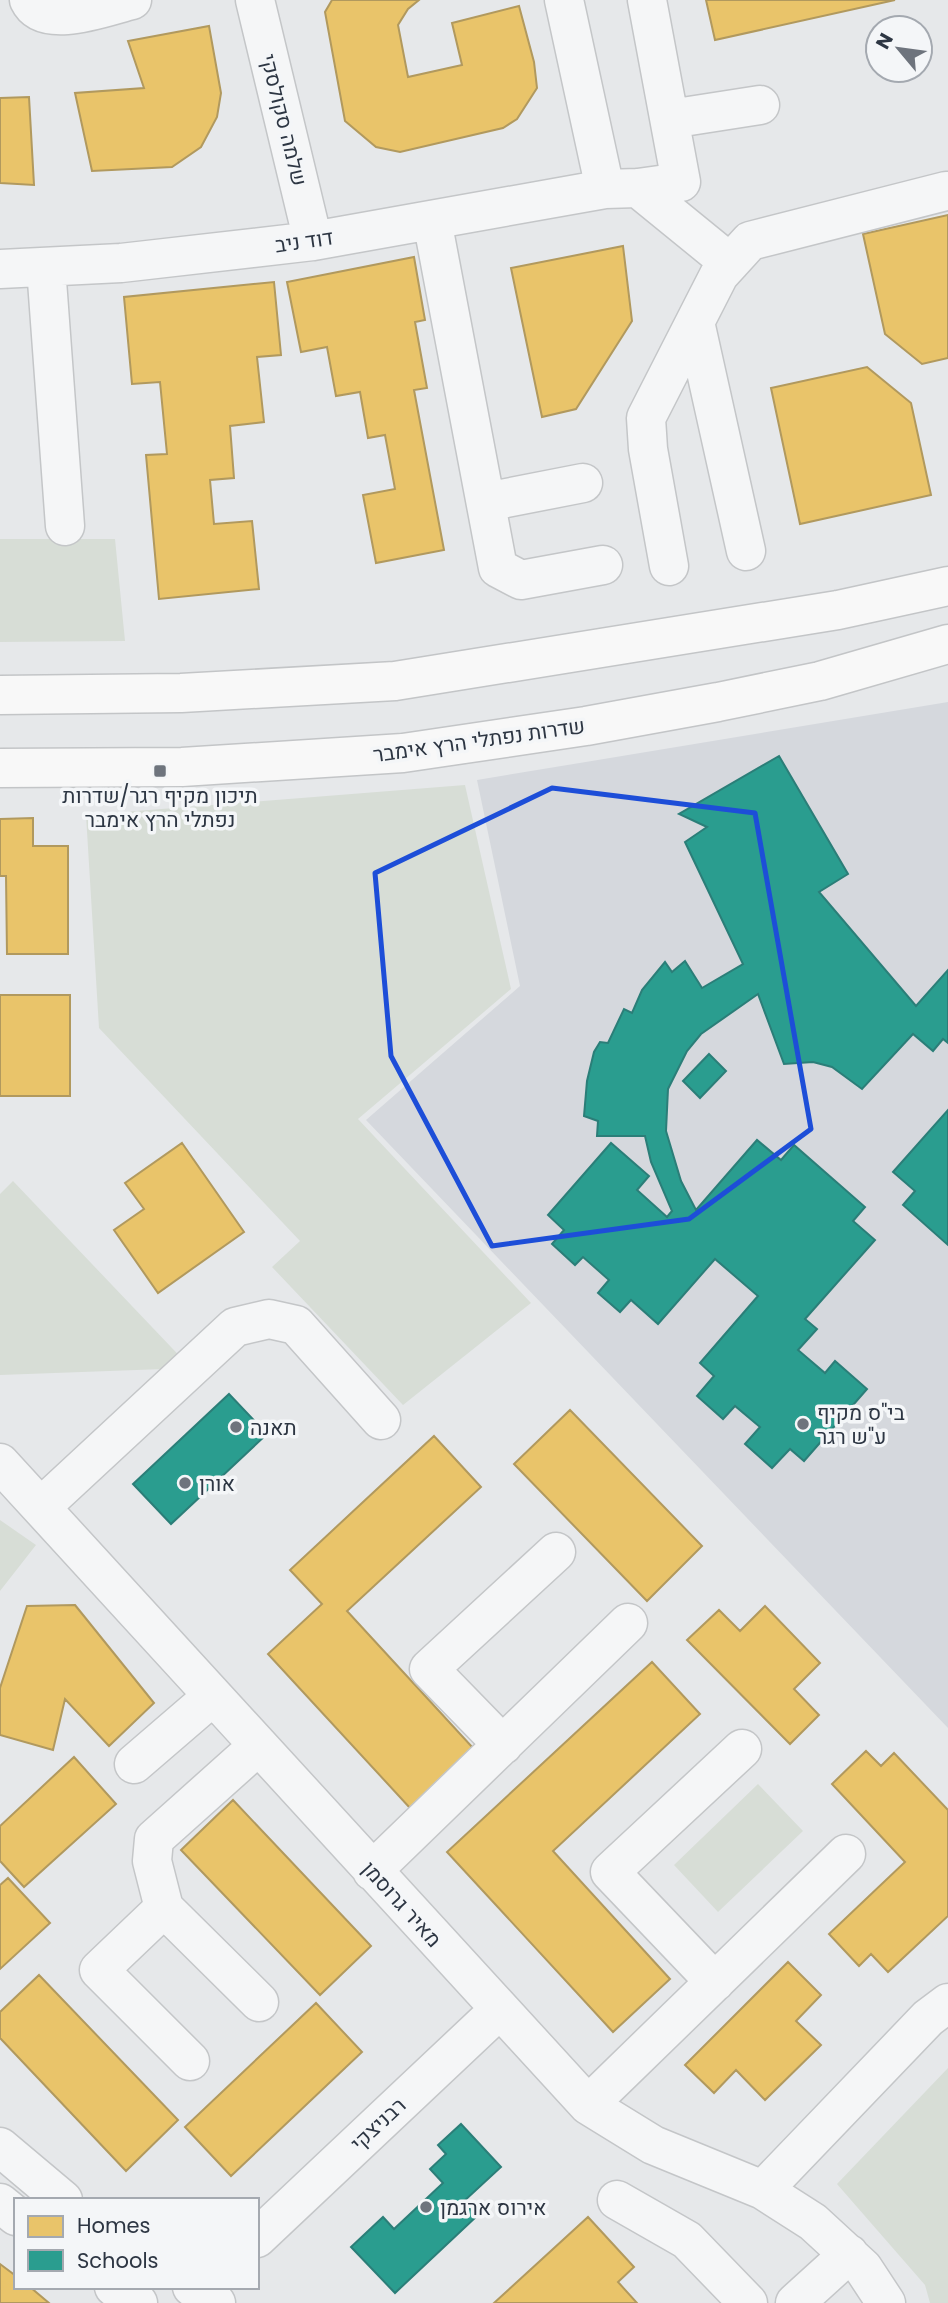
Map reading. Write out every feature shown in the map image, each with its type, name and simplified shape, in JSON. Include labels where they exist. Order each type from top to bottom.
[{"type":"main road","points":[[0,695],[181,693],[395,681],[838,610],[944,586]]},
{"type":"main road","name":"שדרות נפתלי הרץ אימבר","points":[[0,768],[182,767],[403,753],[586,726],[718,702],[820,681],[948,644]]},
{"type":"main road","points":[[852,671],[948,659]]},
{"type":"street","points":[[29,0],[31,5],[50,15],[67,16],[132,0]]},
{"type":"street","name":"שלמה סקולסקי","points":[[255,0],[313,241]]},
{"type":"street","points":[[564,0],[621,188],[730,263]]},
{"type":"street","points":[[648,0],[670,120],[760,105]]},
{"type":"street","name":"דוד ניב","points":[[0,269],[121,264],[313,241],[621,188],[681,182],[670,120]]},
{"type":"street","points":[[669,566],[648,449],[646,418],[719,275],[750,241],[946,191]]},
{"type":"street","points":[[432,220],[498,568],[521,580],[603,565]]},
{"type":"street","points":[[46,267],[65,526]]},
{"type":"street","points":[[695,322],[746,551]]},
{"type":"street","points":[[486,502],[583,482]]},
{"type":"street","points":[[41,1507],[235,1327],[269,1320],[296,1325],[381,1420]]},
{"type":"street","name":"מאיר גרוסמן","points":[[0,1463],[587,2105],[653,2145],[763,2189],[813,2222],[856,2261],[886,2303]]},
{"type":"street","points":[[503,1745],[429,1669],[556,1552]]},
{"type":"street","points":[[372,1871],[628,1623]]},
{"type":"street","points":[[134,1764],[213,1696]]},
{"type":"street","points":[[258,1746],[154,1839],[152,1861],[164,1908],[259,2002]]},
{"type":"street","points":[[715,1982],[610,1872],[742,1749]]},
{"type":"street","points":[[587,2105],[846,1854]]},
{"type":"street","points":[[164,1908],[99,1970],[190,2061]]},
{"type":"street","points":[[763,2189],[928,2018],[948,2003]]},
{"type":"street","name":"רבניצקי","points":[[259,2236],[499,2010]]},
{"type":"street","points":[[0,2147],[61,2198]]},
{"type":"street","points":[[617,2200],[687,2240],[748,2303]]},
{"type":"street","points":[[0,2203],[14,2214]]},
{"type":"street","points":[[795,2303],[856,2261]]},
{"type":"street","points":[[117,2289],[138,2303]]},
{"type":"highlighted area","points":[[552,788],[755,813],[811,1129],[689,1219],[492,1246],[391,1056],[375,873]]},
{"type":"shaded area","points":[[0,539],[115,539],[125,641],[0,642]]},
{"type":"shaded area","name":"בי\"ס מקיף ע\"ש רגר","points":[[948,702],[948,1728],[366,1120],[520,986],[477,780]]},
{"type":"shaded area","points":[[465,785],[511,989],[358,1119],[531,1303],[403,1405],[272,1267],[300,1241],[99,1028],[86,815]]},
{"type":"shaded area","points":[[13,1181],[191,1368],[0,1375],[0,1194]]},
{"type":"shaded area","points":[[0,1520],[36,1545],[0,1591]]},
{"type":"shaded area","points":[[758,1784],[803,1831],[718,1912],[674,1865]]},
{"type":"shaded area","points":[[948,2068],[948,2303],[930,2303],[925,2285],[837,2184]]},
{"type":"building: Homes","points":[[332,0],[419,0],[408,9],[398,25],[408,77],[462,65],[452,23],[519,6],[534,62],[537,88],[517,119],[503,128],[400,152],[376,147],[345,121],[325,12]]},
{"type":"building: Homes","points":[[706,0],[895,0],[715,40]]},
{"type":"building: Homes","points":[[209,26],[221,93],[217,117],[201,147],[172,167],[92,171],[75,93],[144,88],[128,41]]},
{"type":"building: Homes","points":[[29,97],[34,185],[0,183],[0,98]]},
{"type":"building: Homes","points":[[948,215],[948,358],[922,364],[885,334],[863,234]]},
{"type":"building: Homes","points":[[623,246],[632,321],[576,409],[542,417],[511,268]]},
{"type":"building: Homes","points":[[414,257],[425,320],[415,322],[427,388],[414,390],[444,550],[376,563],[363,495],[395,489],[385,435],[368,438],[360,392],[336,396],[327,347],[301,352],[287,282]]},
{"type":"building: Homes","points":[[274,282],[281,355],[257,357],[264,422],[230,426],[234,478],[210,480],[214,524],[252,521],[259,589],[159,599],[146,455],[167,454],[160,382],[132,384],[124,297]]},
{"type":"building: Homes","points":[[867,367],[911,403],[931,495],[800,524],[771,388]]},
{"type":"building: Homes","points":[[33,818],[33,846],[68,846],[68,954],[7,954],[6,876],[0,876],[0,819]]},
{"type":"building: Homes","points":[[0,995],[70,995],[70,1096],[0,1096]]},
{"type":"building: Homes","points":[[182,1143],[244,1232],[158,1293],[114,1230],[144,1209],[125,1183]]},
{"type":"building: Homes","points":[[570,1410],[702,1546],[647,1601],[514,1464]]},
{"type":"building: Homes","points":[[434,1436],[481,1487],[347,1611],[473,1748],[410,1808],[268,1654],[322,1604],[290,1570]]},
{"type":"building: Homes","points":[[75,1605],[154,1703],[109,1746],[65,1699],[53,1750],[0,1735],[0,1688],[27,1606]]},
{"type":"building: Homes","points":[[765,1606],[820,1663],[794,1689],[819,1715],[790,1744],[687,1640],[719,1610],[740,1631]]},
{"type":"building: Homes","points":[[652,1662],[700,1714],[553,1851],[670,1979],[613,2032],[447,1852]]},
{"type":"building: Homes","points":[[866,1751],[881,1766],[894,1753],[948,1810],[948,1916],[888,1972],[871,1954],[859,1966],[829,1934],[905,1862],[832,1784]]},
{"type":"building: Homes","points":[[74,1757],[116,1804],[24,1887],[0,1861],[0,1826]]},
{"type":"building: Homes","points":[[233,1800],[371,1946],[320,1995],[181,1850]]},
{"type":"building: Homes","points":[[8,1878],[50,1923],[0,1969],[0,1885]]},
{"type":"building: Homes","points":[[788,1962],[821,1995],[796,2021],[821,2045],[765,2100],[736,2070],[714,2093],[685,2065]]},
{"type":"building: Homes","points":[[39,1975],[178,2120],[126,2171],[0,2038],[0,2012]]},
{"type":"building: Homes","points":[[316,2003],[362,2052],[231,2176],[185,2127]]},
{"type":"building: Homes","points":[[588,2217],[634,2267],[618,2282],[637,2303],[494,2303]]},
{"type":"building: Homes","points":[[0,2264],[14,2274],[14,2289],[32,2289],[49,2303],[0,2303]]},
{"type":"building: Schools","points":[[779,756],[848,874],[819,892],[916,1006],[948,970],[948,1043],[943,1039],[933,1051],[913,1034],[862,1089],[832,1067],[813,1062],[784,1064],[758,994],[701,1034],[687,1051],[668,1089],[666,1131],[681,1181],[696,1210],[757,1140],[781,1160],[794,1145],[865,1207],[853,1221],[875,1240],[805,1319],[817,1329],[798,1350],[825,1373],[835,1361],[867,1389],[804,1461],[790,1449],[772,1468],[745,1444],[760,1427],[735,1406],[723,1419],[697,1396],[714,1376],[700,1363],[758,1296],[715,1259],[658,1324],[631,1300],[620,1312],[598,1293],[609,1280],[583,1257],[575,1265],[552,1244],[564,1230],[548,1215],[611,1143],[649,1176],[637,1190],[667,1217],[672,1211],[651,1162],[645,1136],[597,1136],[598,1121],[584,1116],[587,1081],[594,1052],[600,1042],[608,1043],[624,1009],[632,1013],[642,990],[665,962],[672,972],[685,961],[702,988],[743,964],[685,842],[707,827],[679,814]]},
{"type":"building: Schools","points":[[709,1054],[726,1071],[700,1098],[683,1081]]},
{"type":"building: Schools","points":[[948,1110],[948,1245],[903,1205],[915,1191],[893,1172]]},
{"type":"building: Schools","points":[[229,1394],[267,1434],[171,1524],[133,1484]]},
{"type":"building: Schools","points":[[461,2124],[501,2167],[463,2202],[477,2216],[395,2293],[351,2247],[383,2217],[394,2229],[443,2183],[430,2169],[446,2154],[438,2145]]},
{"type":"place","name":"תיכון מקיף רגר/שדרות נפתלי הרץ אימבר","points":[[160,771]]},
{"type":"place","name":"בי\"ס מקיף ע\"ש רגר","points":[[803,1424]]},
{"type":"place","name":"תאנה","points":[[236,1427]]},
{"type":"place","name":"אורן","points":[[185,1483]]},
{"type":"place","name":"אירוס ארגמן","points":[[426,2207]]}]
